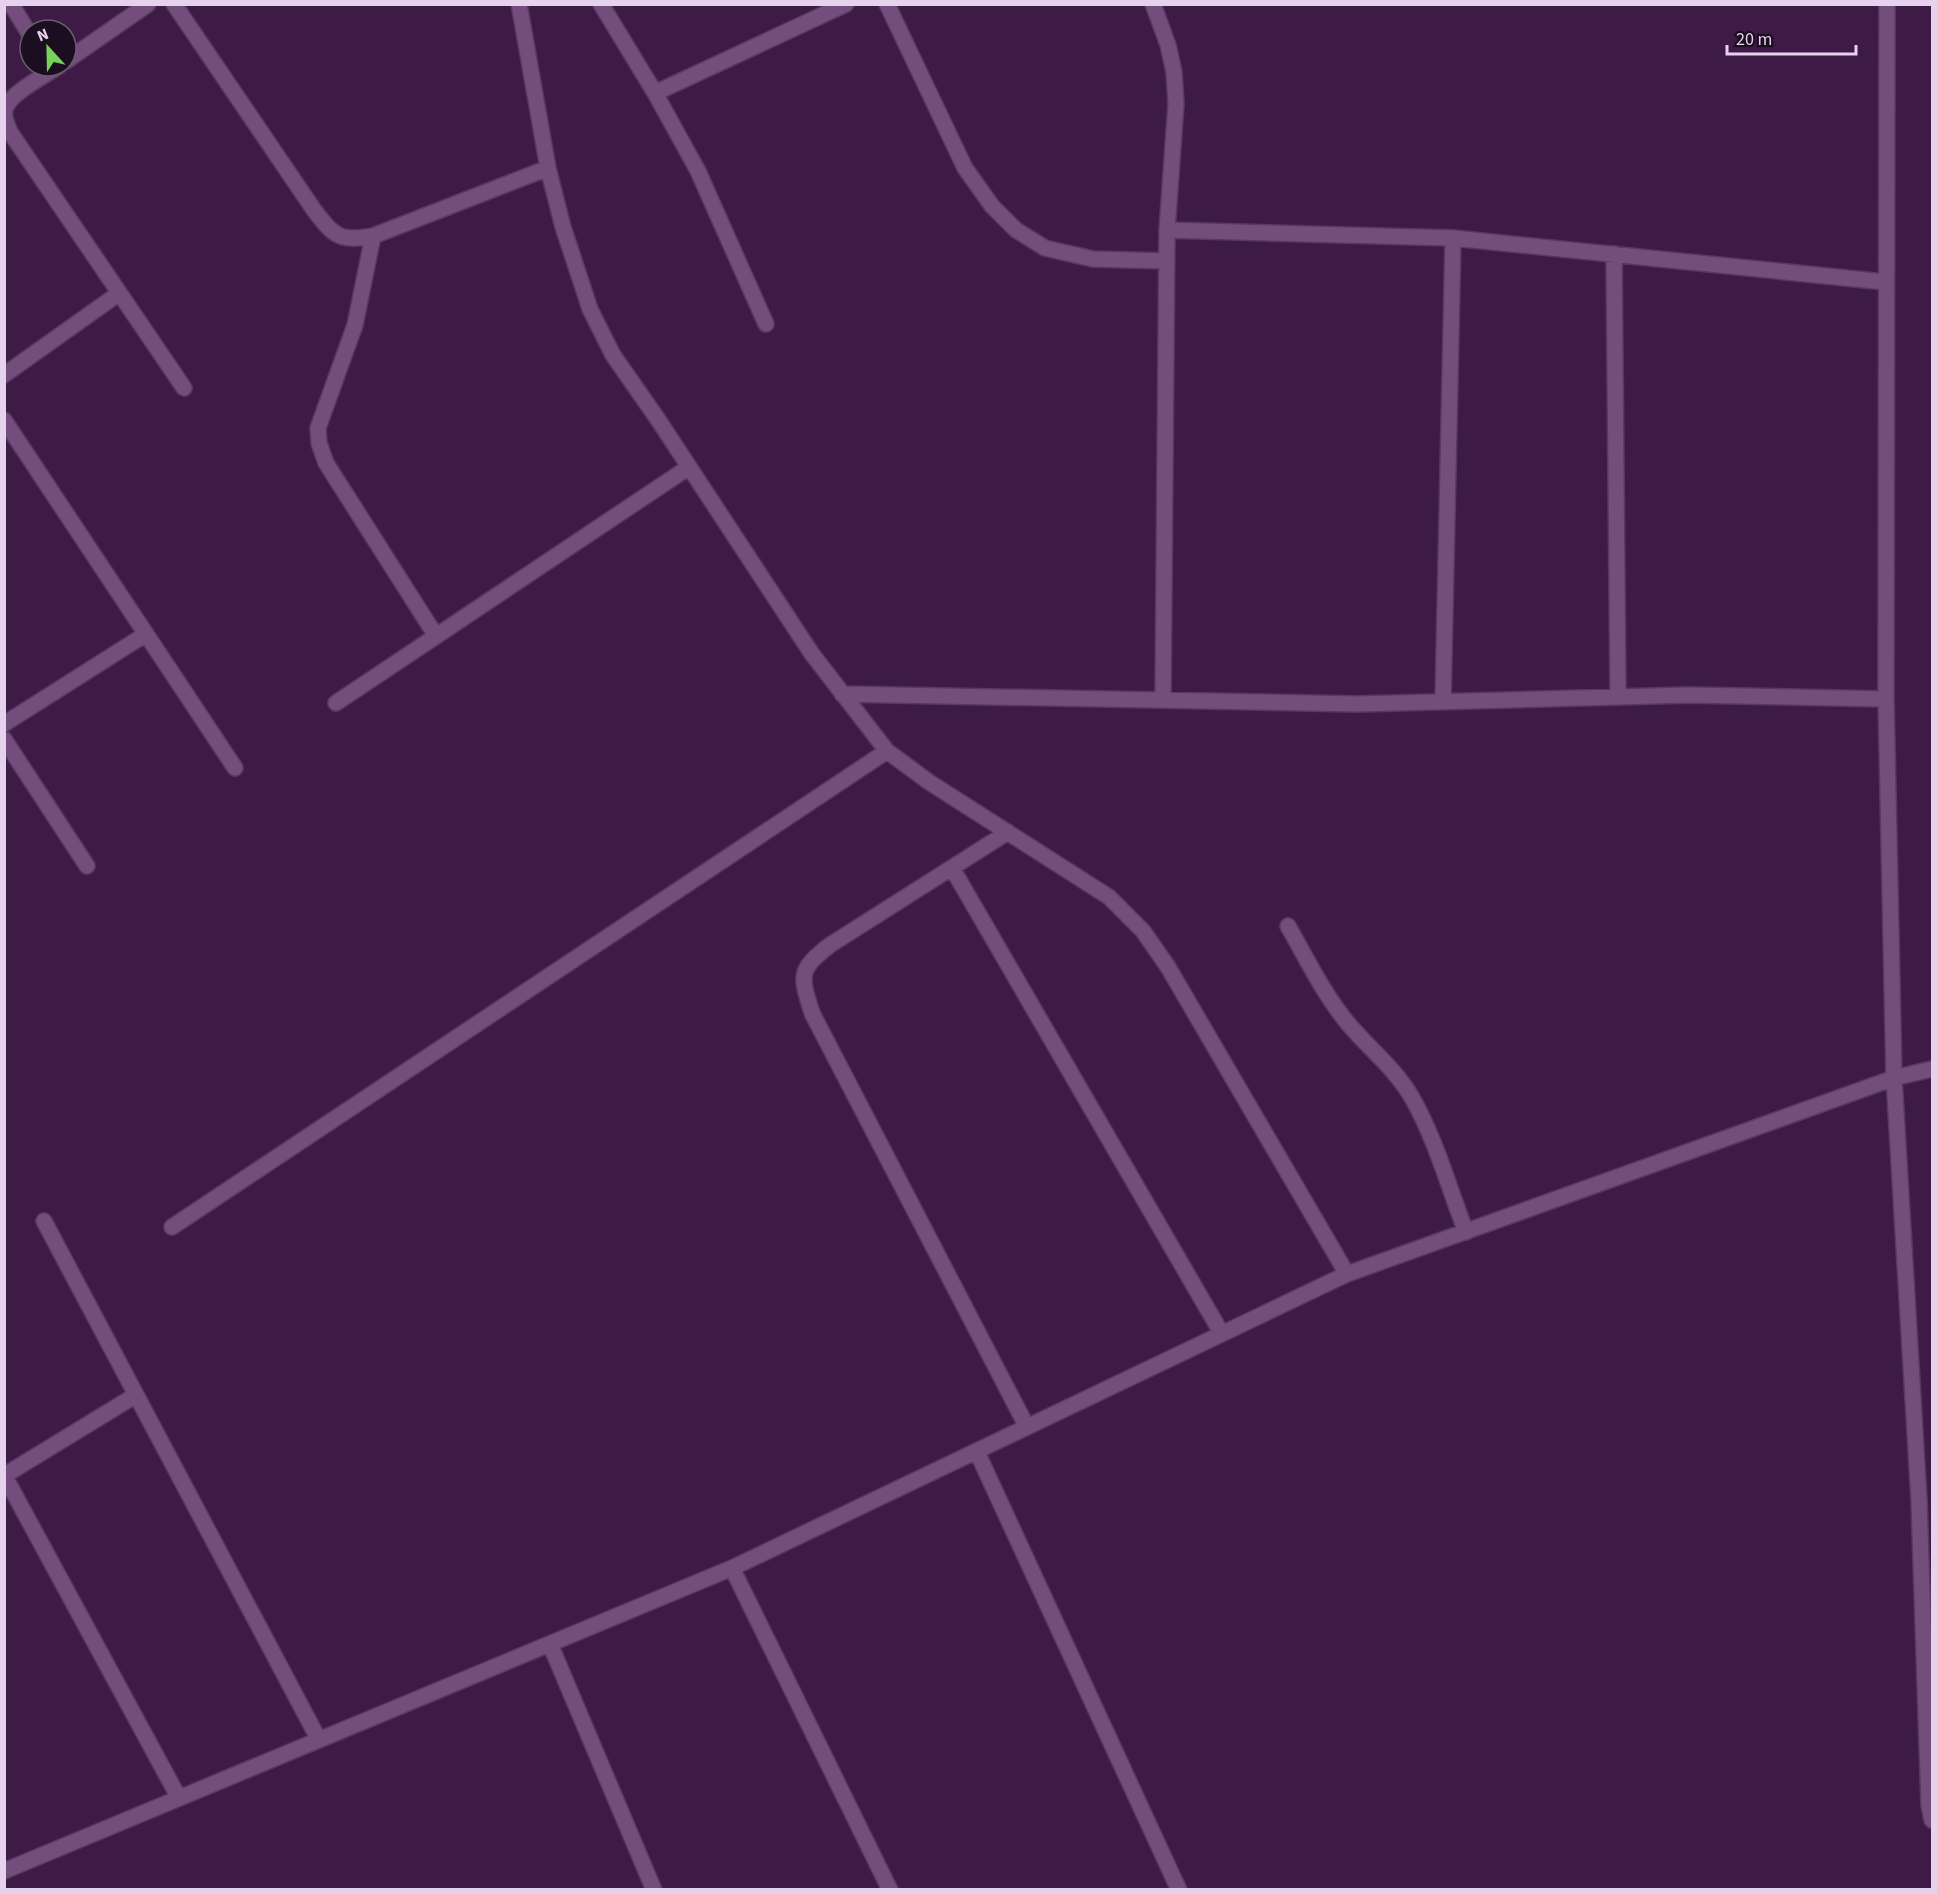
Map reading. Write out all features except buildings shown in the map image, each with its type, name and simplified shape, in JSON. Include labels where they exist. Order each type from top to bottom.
[{"type":"street","points":[[10,4],[19,18]]},
{"type":"street","points":[[78,53],[147,4]]},
{"type":"street","points":[[174,4],[328,229],[342,238],[357,239],[373,236],[548,168]]},
{"type":"street","points":[[519,4],[548,168],[563,227],[590,309],[613,355],[805,644],[887,751],[930,782],[1109,897],[1143,931],[1168,967],[1347,1274]]},
{"type":"street","points":[[601,4],[655,93],[698,171],[766,324]]},
{"type":"street","points":[[655,93],[846,4]]},
{"type":"street","points":[[887,4],[965,168],[992,206],[1017,230],[1045,248],[1093,259],[1167,261]]},
{"type":"street","points":[[1154,4],[1168,45],[1174,72],[1176,104],[1167,230],[1163,700]]},
{"type":"street","points":[[1887,4],[1886,699],[1894,1078],[1919,1500],[1929,1805],[1932,1820]]},
{"type":"street","points":[[39,78],[11,99],[5,110],[5,119],[10,132],[184,388]]},
{"type":"street","points":[[1167,230],[1453,238],[1885,282]]},
{"type":"street","points":[[373,236],[355,325],[318,428],[319,443],[326,463],[436,636]]},
{"type":"street","points":[[1443,702],[1453,238]]},
{"type":"street","points":[[1614,254],[1618,696]]},
{"type":"street","points":[[4,375],[118,294]]},
{"type":"street","points":[[4,420],[235,768]]},
{"type":"street","points":[[336,703],[689,467]]},
{"type":"street","points":[[4,724],[146,634]]},
{"type":"street","points":[[842,694],[1358,704],[1689,695],[1886,699]]},
{"type":"street","points":[[4,739],[87,866]]},
{"type":"street","points":[[172,1227],[887,751]]},
{"type":"street","points":[[1008,832],[830,945],[811,960],[804,974],[804,990],[812,1013],[1027,1427]]},
{"type":"street","points":[[952,868],[1222,1334]]},
{"type":"street","points":[[1288,926],[1330,1000],[1352,1028],[1396,1074],[1411,1095],[1424,1120],[1466,1232]]},
{"type":"street","points":[[4,1870],[732,1568],[1347,1274],[1894,1078],[1932,1069]]},
{"type":"street","points":[[44,1221],[319,1740]]},
{"type":"street","points":[[136,1395],[5,1475],[179,1798]]},
{"type":"street","points":[[977,1452],[1179,1890]]},
{"type":"street","points":[[732,1568],[890,1890]]},
{"type":"street","points":[[550,1644],[654,1890]]}]
